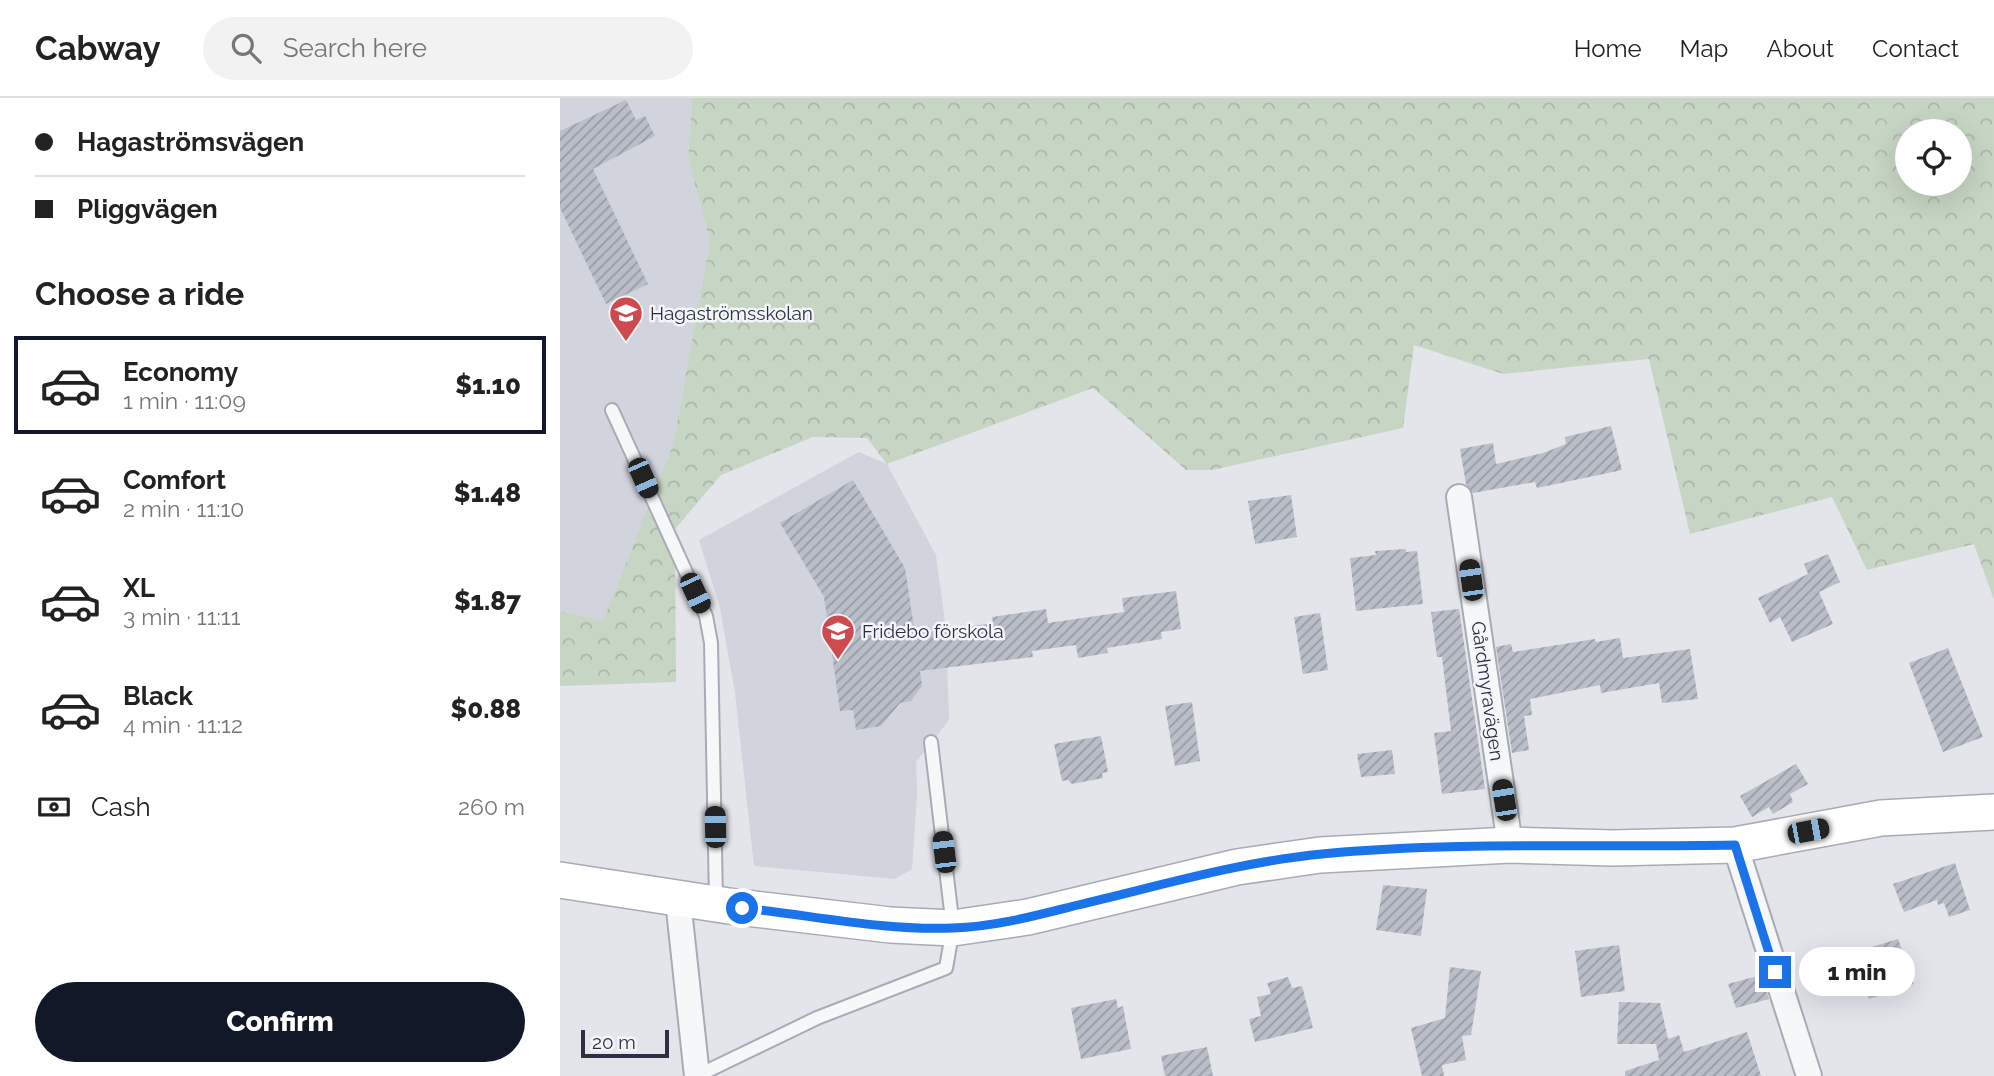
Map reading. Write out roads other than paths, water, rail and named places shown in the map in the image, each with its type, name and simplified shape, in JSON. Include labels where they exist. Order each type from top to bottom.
[{"type":"street","name":"Gårdmyravägen","points":[[1459,497],[1510,845]]},
{"type":"street","points":[[560,880],[678,900],[890,925],[953,928],[1028,918],[1237,867],[1320,855],[1510,845],[1613,848],[1735,845],[1881,818],[1994,812]]},
{"type":"street","points":[[1735,845],[1809,1076]]},
{"type":"street","points":[[678,900],[697,1076]]},
{"type":"lane","points":[[612,410],[706,616],[711,643],[716,904]]},
{"type":"lane","points":[[697,1076],[817,1018],[946,968],[953,928],[931,743]]},
{"type":"place","name":"Hagaströmsskolan","points":[[626,343]]},
{"type":"place","name":"Fridebo förskola","points":[[838,661]]}]
